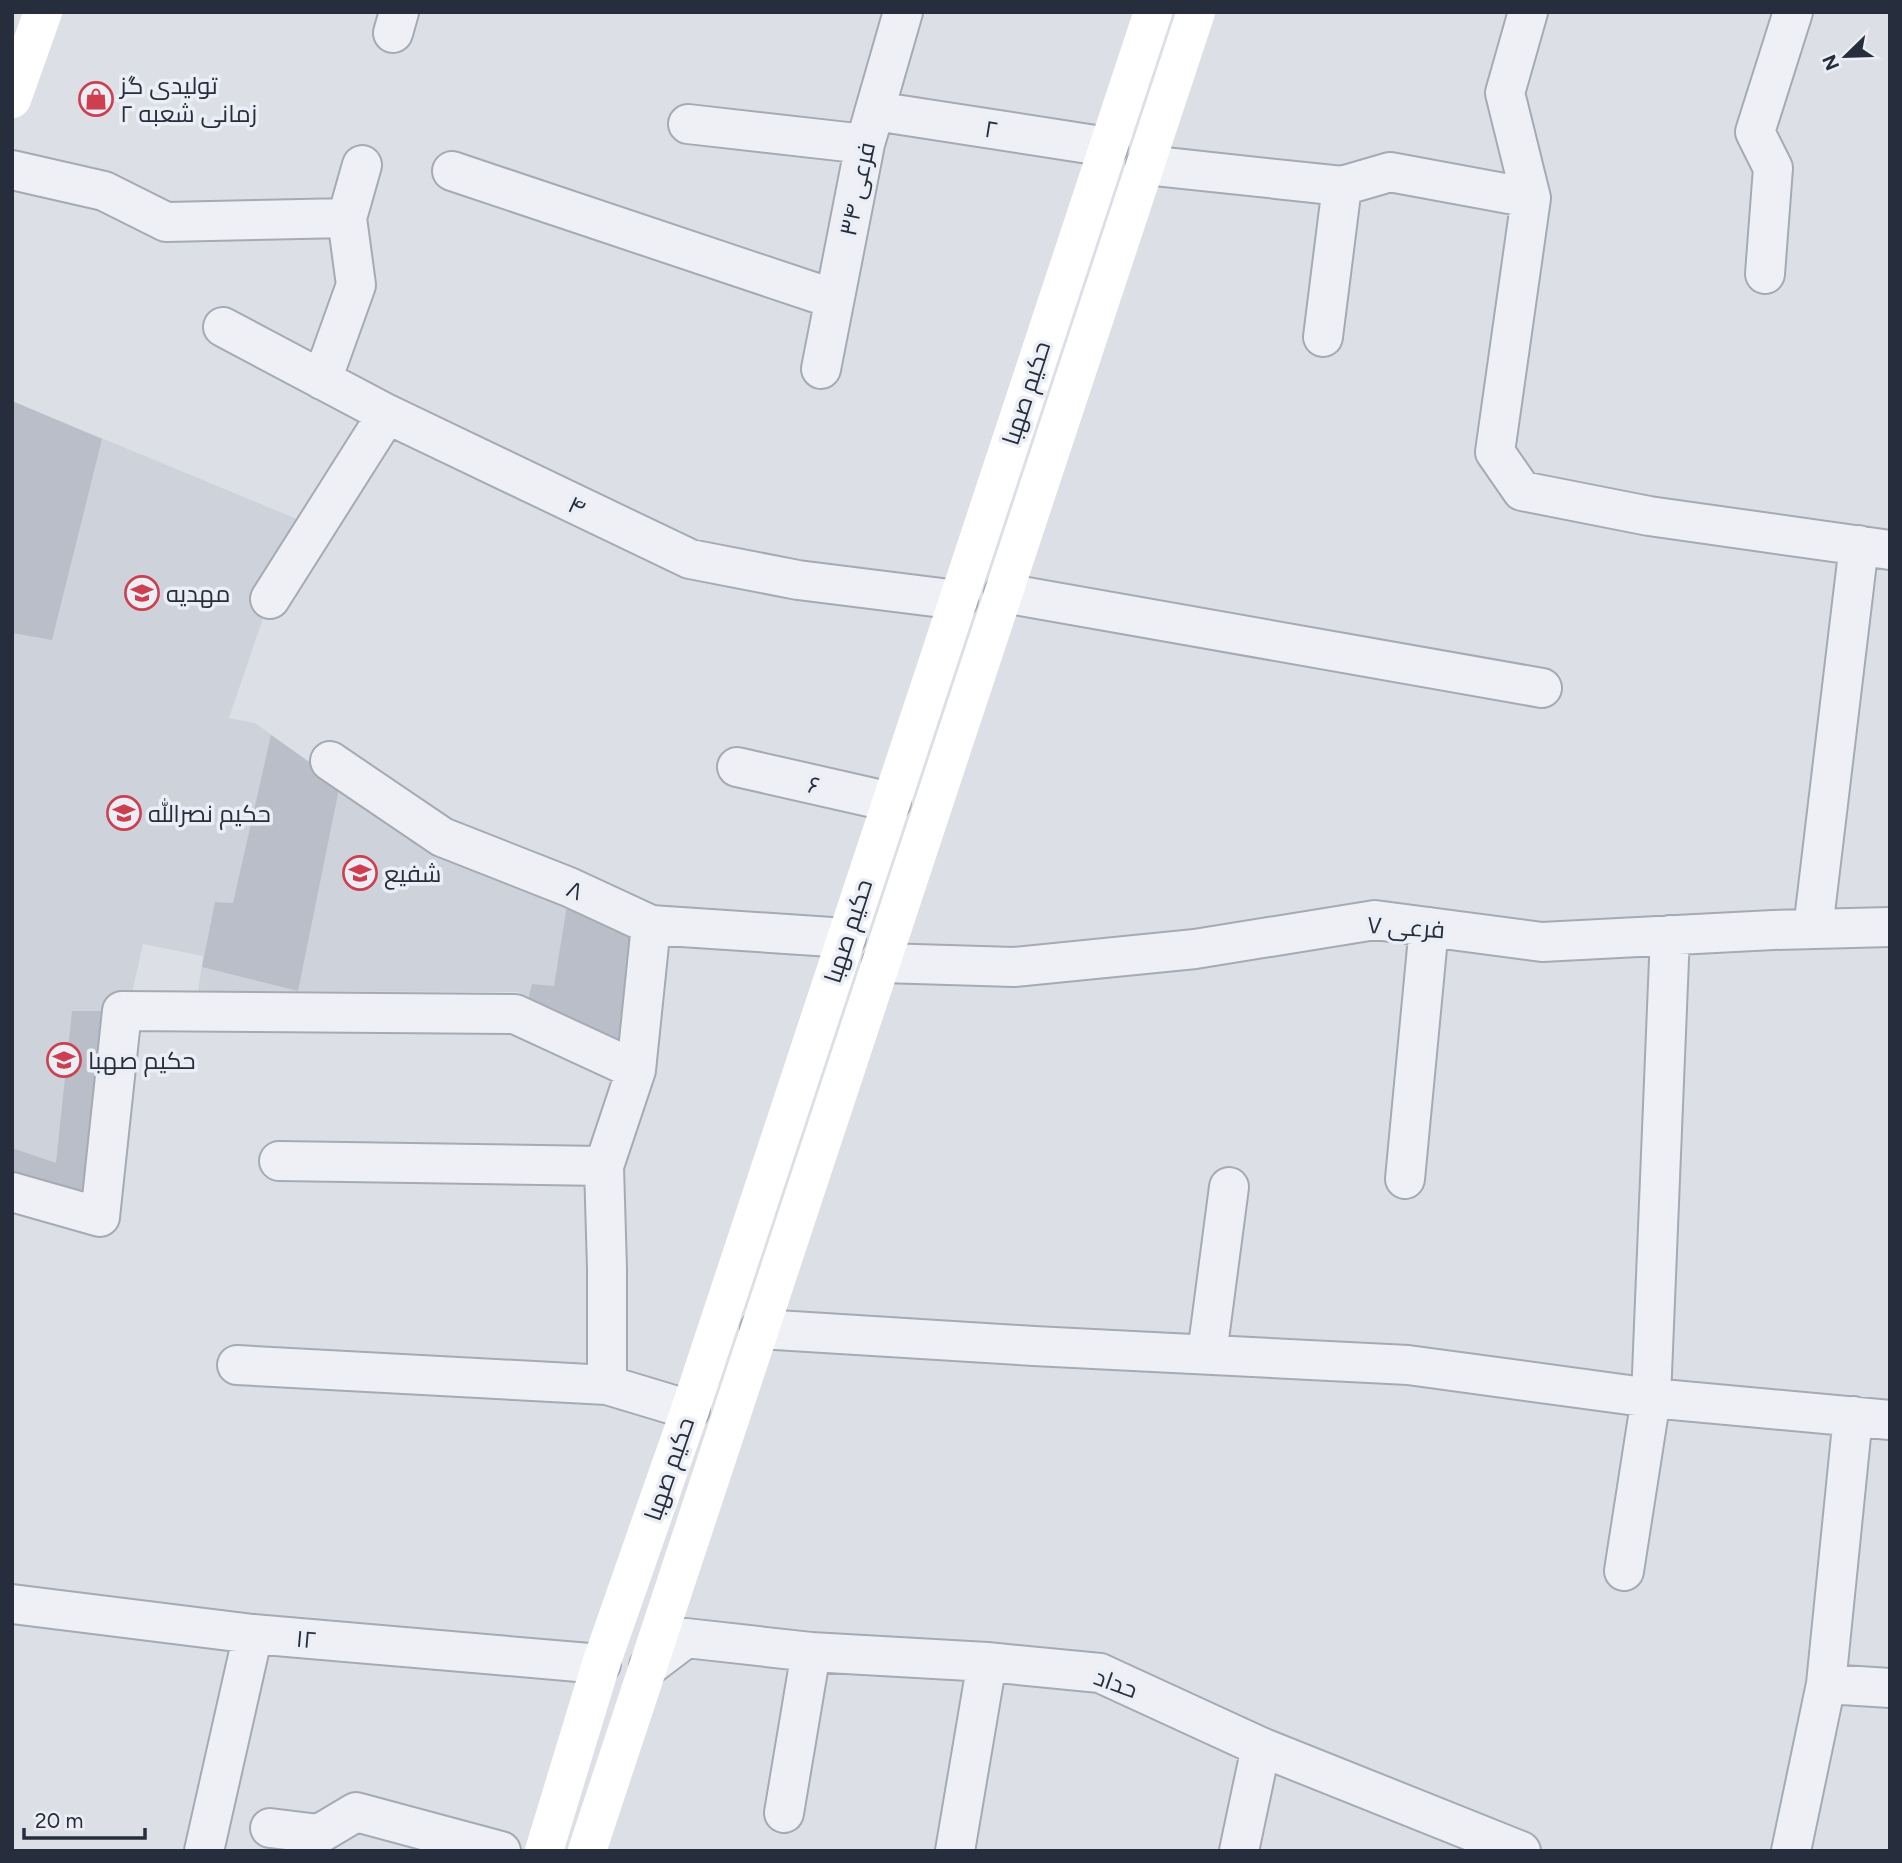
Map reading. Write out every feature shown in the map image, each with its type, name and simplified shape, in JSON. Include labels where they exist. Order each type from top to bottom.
[{"type":"street","points":[[13,93],[43,12]]},
{"type":"street","name":"فرعی ۳۴","points":[[821,369],[870,127],[903,12]]},
{"type":"street","name":"حکیم صهبا","points":[[544,1851],[601,1664],[690,1410],[1153,12]]},
{"type":"street","name":"حکیم صهبا","points":[[587,1851],[1196,12]]},
{"type":"street","points":[[1528,12],[1505,93],[1531,198],[1495,452],[1522,491],[1649,516],[1874,548],[1813,929]]},
{"type":"street","points":[[1765,274],[1773,168],[1755,132],[1793,12]]},
{"type":"street","name":"۲","points":[[688,124],[870,127],[1108,147]]},
{"type":"street","points":[[322,380],[356,285],[347,218],[362,165]]},
{"type":"street","points":[[1146,166],[1342,186],[1390,172],[1531,198]]},
{"type":"street","points":[[12,170],[104,191],[166,222],[347,218]]},
{"type":"street","points":[[452,171],[834,299]]},
{"type":"street","points":[[1323,337],[1342,186]]},
{"type":"street","name":"۴","points":[[223,327],[387,414],[690,559],[798,579],[958,600]]},
{"type":"street","points":[[270,598],[387,414]]},
{"type":"street","points":[[1004,593],[1542,688]]},
{"type":"street","name":"۸","points":[[330,761],[442,837],[569,887],[651,925],[846,938]]},
{"type":"street","name":"۶","points":[[737,767],[891,802]]},
{"type":"street","name":"فرعی ۷","points":[[882,962],[1014,967],[1195,949],[1375,919],[1542,942],[1890,927]]},
{"type":"street","points":[[607,1385],[604,1166],[636,1070],[651,925]]},
{"type":"street","points":[[1405,1179],[1429,927]]},
{"type":"street","points":[[1624,1571],[1651,1398],[1670,935]]},
{"type":"street","points":[[12,1192],[100,1217],[122,1011],[515,1014],[636,1070]]},
{"type":"street","points":[[279,1161],[604,1166]]},
{"type":"street","points":[[1207,1354],[1229,1187]]},
{"type":"street","points":[[760,1329],[1408,1364],[1651,1398],[1872,1418],[1826,1684],[1791,1851]]},
{"type":"street","points":[[237,1365],[607,1385],[690,1410]]},
{"type":"street","name":"۱۲","points":[[12,1604],[253,1634],[601,1664]]},
{"type":"street","points":[[204,1851],[253,1634]]},
{"type":"street","name":"حداد","points":[[649,1666],[686,1638],[811,1652],[987,1662],[1100,1673],[1454,1838],[1521,1851]]},
{"type":"street","points":[[784,1814],[811,1652]]},
{"type":"street","points":[[954,1851],[987,1662]]},
{"type":"street","points":[[601,1664],[649,1666]]},
{"type":"street","points":[[1826,1684],[1890,1688]]},
{"type":"street","points":[[1239,1851],[1261,1747]]},
{"type":"street","points":[[270,1828],[319,1834],[356,1812],[502,1851]]},
{"type":"shaded area","points":[[12,401],[297,519],[229,718],[255,723],[429,847],[638,933],[526,1008],[519,992],[198,991],[203,956],[143,944],[86,1199],[12,1177]]},
{"type":"building","points":[[12,401],[102,439],[52,640],[12,633]]},
{"type":"building","points":[[271,735],[340,784],[298,991],[202,967],[215,902],[233,903]]},
{"type":"building","points":[[568,899],[638,933],[627,1055],[526,1008],[532,984],[554,986]]},
{"type":"building","points":[[72,1011],[122,1011],[86,1199],[12,1177],[12,1148],[56,1163]]},
{"type":"place","name":"تولیدی گز زمانی شعبه ۲","points":[[96,99]]},
{"type":"place","name":"مهدیه","points":[[142,593]]},
{"type":"place","name":"حکیم نصرالله","points":[[124,813]]},
{"type":"place","name":"شفیع","points":[[360,873]]},
{"type":"place","name":"حکیم صهبا","points":[[64,1060]]}]
